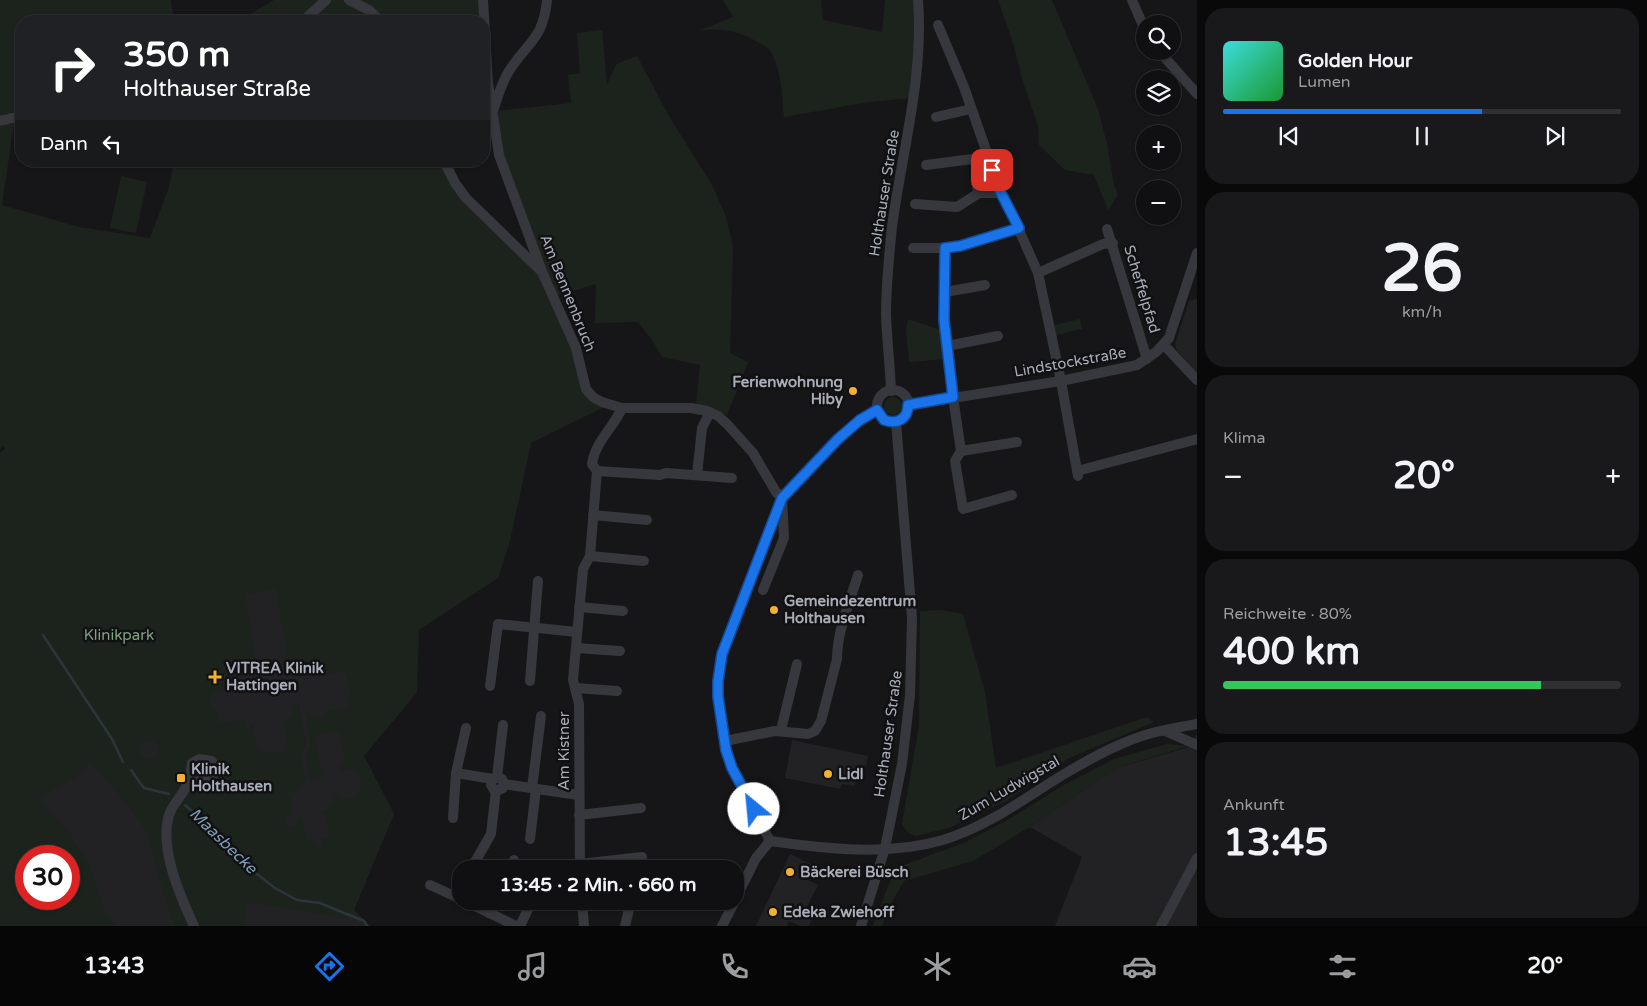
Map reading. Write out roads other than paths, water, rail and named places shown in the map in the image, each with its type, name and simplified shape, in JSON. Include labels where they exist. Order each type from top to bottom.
[{"type":"street","points":[[310,15],[326,0]]},
{"type":"street","points":[[349,0],[369,10],[374,15]]},
{"type":"street","name":"Am Bennenbruch","points":[[483,0],[484,15]]},
{"type":"street","points":[[493,109],[507,74],[541,30],[546,15],[547,0]]},
{"type":"street","name":"Holthauser Straße","points":[[891,391],[886,315],[888,272],[895,205],[915,93],[920,41],[918,0]]},
{"type":"street","points":[[1132,0],[1138,15]]},
{"type":"street","points":[[938,25],[972,109],[1001,193],[1019,228],[1038,273],[1061,381],[1077,473],[1197,439]]},
{"type":"street","points":[[1167,60],[1197,94]]},
{"type":"street","name":"Am Bennenbruch","points":[[490,93],[499,155],[543,274],[576,348],[586,389],[593,397],[602,402],[622,408],[691,408],[710,412],[727,424],[747,445],[759,461],[776,492],[782,498]]},
{"type":"street","points":[[936,117],[972,109]]},
{"type":"street","points":[[0,121],[15,117]]},
{"type":"street","points":[[926,165],[980,158],[987,153]]},
{"type":"street","points":[[447,167],[455,183],[466,198],[543,274]]},
{"type":"street","points":[[979,193],[976,187],[978,177],[982,172],[992,170]]},
{"type":"street","points":[[915,204],[957,207],[979,193],[1001,193]]},
{"type":"street","points":[[913,248],[960,246],[1019,228]]},
{"type":"street","name":"Scheffelpfad","points":[[1107,230],[1148,358]]},
{"type":"street","points":[[1038,273],[1103,244],[1112,243]]},
{"type":"street","points":[[945,248],[944,320],[961,451],[955,461],[963,509],[1012,494]]},
{"type":"street","name":"Lindstockstraße","points":[[908,405],[1061,381],[1121,370],[1136,365],[1164,345],[1168,338],[1197,253]]},
{"type":"street","points":[[945,292],[985,285]]},
{"type":"street","points":[[947,346],[998,336]]},
{"type":"street","points":[[1164,345],[1197,380]]},
{"type":"street","points":[[891,391],[902,394],[908,405],[904,418],[896,422],[884,420],[877,410],[880,397],[891,391]]},
{"type":"street","name":"Am Kistner","points":[[580,860],[578,795],[579,704],[573,680],[583,569],[590,556],[597,471],[592,464],[604,435],[622,408]]},
{"type":"street","points":[[744,883],[756,858],[770,841],[732,768],[725,741],[718,689],[722,654],[782,498],[838,439],[860,420],[877,410]]},
{"type":"street","points":[[697,476],[702,428],[710,412]]},
{"type":"street","name":"Holthauser Straße","points":[[861,926],[885,848],[905,743],[912,666],[912,618],[896,422]]},
{"type":"street","points":[[961,451],[1017,442]]},
{"type":"street","points":[[597,471],[660,475],[666,473],[732,478]]},
{"type":"street","points":[[764,590],[784,538],[782,498]]},
{"type":"street","points":[[593,515],[647,520]]},
{"type":"street","points":[[590,556],[644,560]]},
{"type":"street","points":[[725,741],[781,730],[808,734],[814,731],[821,721],[838,659],[841,634],[858,575]]},
{"type":"street","points":[[530,681],[538,581]]},
{"type":"street","points":[[579,607],[623,611]]},
{"type":"street","points":[[490,686],[498,624],[577,632]]},
{"type":"street","points":[[576,648],[620,650]]},
{"type":"street","points":[[781,730],[797,664]]},
{"type":"street","points":[[575,688],[617,691]]},
{"type":"street","points":[[530,839],[540,716]]},
{"type":"street","name":"Zum Ludwigstal","points":[[770,841],[850,850],[912,847],[943,840],[986,822],[1067,772],[1106,751],[1152,733],[1197,724]]},
{"type":"street","points":[[476,860],[490,834],[503,725]]},
{"type":"street","points":[[453,818],[456,773],[466,728]]},
{"type":"street","points":[[1164,731],[1197,745]]},
{"type":"street","points":[[456,773],[497,783],[578,795]]},
{"type":"street","points":[[187,786],[174,803],[169,816],[166,844],[185,907],[194,926]]},
{"type":"street","points":[[579,815],[641,808]]},
{"type":"street","name":"Am Kistner","points":[[621,860],[642,857]]},
{"type":"street","points":[[1161,926],[1197,858]]},
{"type":"street","points":[[430,885],[452,893]]},
{"type":"street","points":[[484,910],[518,926],[527,910]]},
{"type":"street","points":[[583,910],[584,926]]},
{"type":"street","points":[[625,926],[629,910]]},
{"type":"street","points":[[722,926],[731,910]]},
{"type":"waterway","name":"Maasbecke","points":[[43,635],[112,739],[123,762]]},
{"type":"waterway","name":"Maasbecke","points":[[131,770],[144,788],[169,794]]},
{"type":"waterway","name":"Maasbecke","points":[[185,805],[221,836],[235,857],[275,888],[297,900],[320,903],[364,921],[367,926]]},
{"type":"place","name":"Ferienwohnung Hiby","points":[[853,391]]},
{"type":"place","name":"Gemeindezentrum Holthausen","points":[[774,610]]},
{"type":"place","name":"VITREA Klinik Hattingen","points":[[215,677]]},
{"type":"place","name":"Lidl","points":[[828,774]]},
{"type":"place","name":"Klinik Holthausen","points":[[181,778]]},
{"type":"place","name":"Bäckerei Büsch","points":[[790,872]]},
{"type":"place","name":"Edeka Zwiehoff","points":[[773,912]]},
{"type":"park label","name":"Klinikpark","points":[[119,635]]}]
